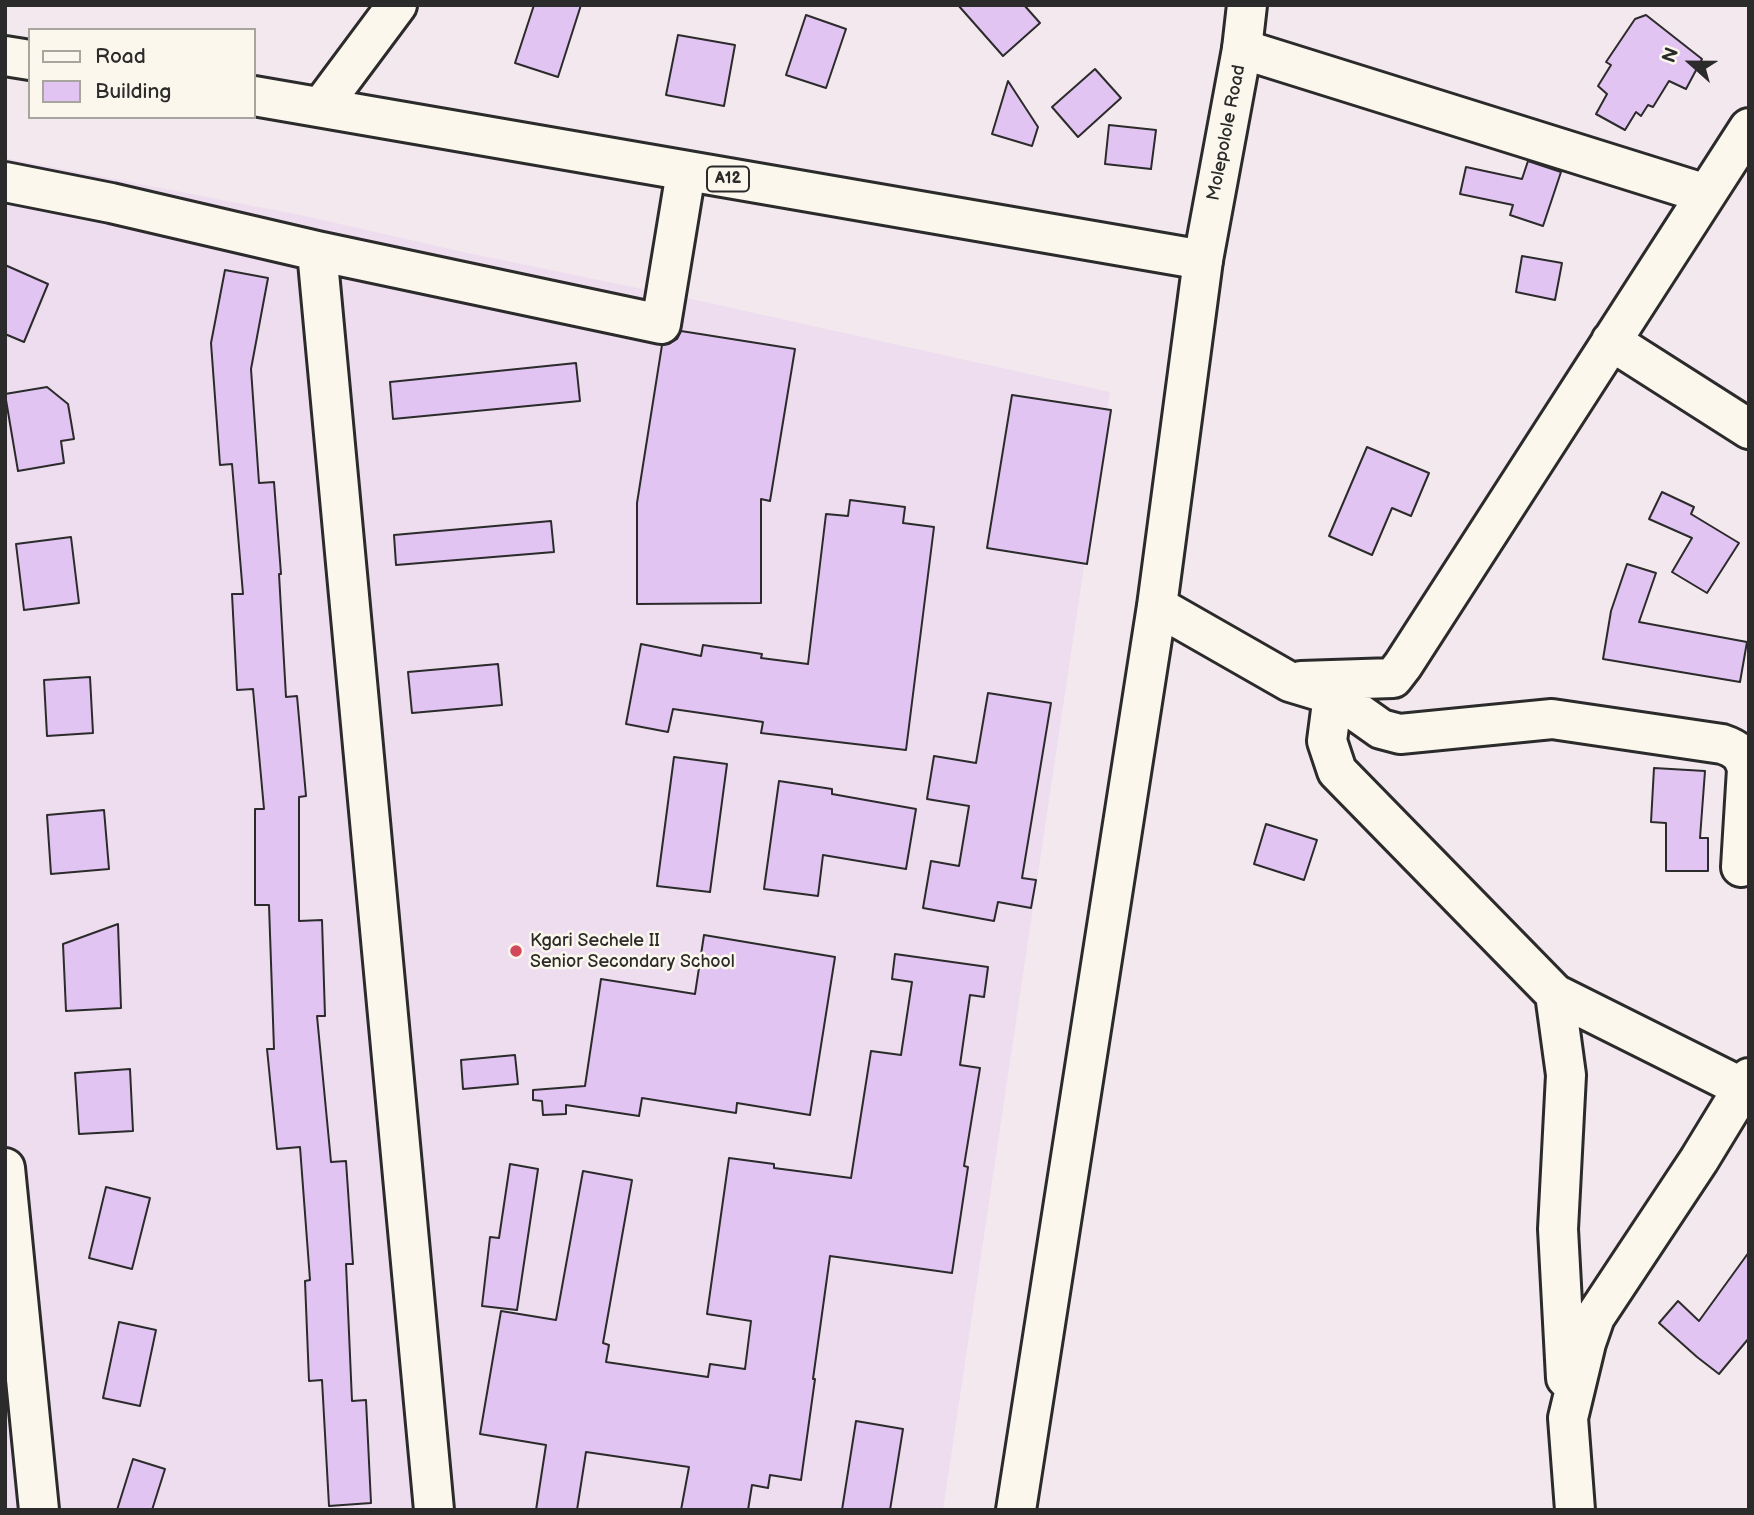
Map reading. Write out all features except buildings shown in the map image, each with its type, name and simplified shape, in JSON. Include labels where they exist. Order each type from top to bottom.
[{"type":"street","points":[[321,107],[397,5]]},
{"type":"street","name":"Molepolole Road","points":[[1016,1510],[1157,606],[1203,260],[1242,49],[1247,5]]},
{"type":"street","points":[[1242,49],[1706,194]]},
{"type":"street","points":[[5,56],[28,60]]},
{"type":"street","name":"A12","points":[[256,96],[1203,260]]},
{"type":"street","points":[[1568,1418],[1595,1317],[1747,1086],[1555,994],[1337,771],[1326,741],[1347,706],[1393,678],[1411,653],[1749,128]]},
{"type":"street","points":[[5,182],[661,324],[687,172]]},
{"type":"street","points":[[317,251],[434,1510]]},
{"type":"street","points":[[1611,341],[1749,429]]},
{"type":"street","points":[[1157,606],[1290,682],[1347,706],[1381,729],[1400,734],[1552,719],[1735,748],[1744,757],[1747,769],[1741,867]]},
{"type":"street","points":[[1290,682],[1393,678]]},
{"type":"street","points":[[1555,994],[1566,1075],[1558,1229],[1575,1510]]},
{"type":"street","points":[[5,1168],[40,1510]]},
{"type":"shaded area","name":"Kgari Sechele II Senior Secondary School","points":[[5,158],[300,215],[1110,392],[943,1510],[5,1510]]},
{"type":"place","name":"Kgari Sechele II Senior Secondary School","points":[[516,951]]}]
